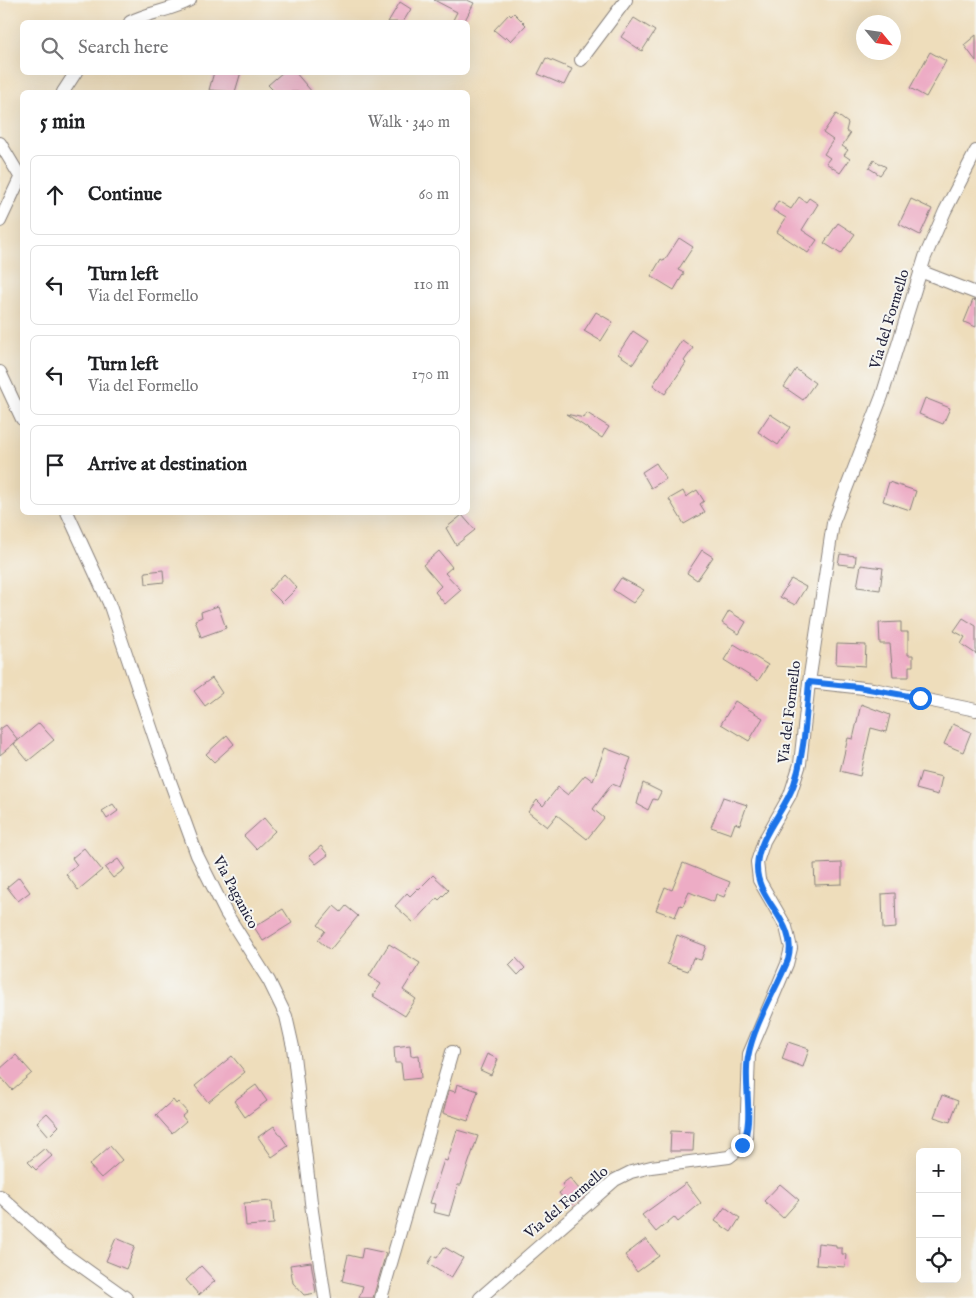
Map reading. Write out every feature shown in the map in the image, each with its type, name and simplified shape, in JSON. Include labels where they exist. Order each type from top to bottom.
[{"type":"street","points":[[134,20],[175,8],[190,0]]},
{"type":"street","points":[[581,60],[626,0]]},
{"type":"street","points":[[64,90],[74,75]]},
{"type":"street","points":[[0,143],[20,173]]},
{"type":"street","name":"Via del Formello","points":[[480,1298],[615,1180],[630,1172],[651,1167],[725,1158],[733,1155],[742,1145],[748,1127],[747,1074],[749,1054],[788,960],[790,948],[788,931],[759,880],[757,862],[764,841],[788,799],[798,774],[828,549],[836,513],[882,396],[920,271],[945,211],[976,151]]},
{"type":"street","points":[[0,221],[20,180]]},
{"type":"street","points":[[920,271],[976,293]]},
{"type":"street","points":[[0,372],[20,415]]},
{"type":"street","name":"Via Paganico","points":[[68,515],[109,603],[159,751],[197,854],[226,913],[269,981],[286,1016],[293,1047],[312,1211],[325,1298]]},
{"type":"street","points":[[809,682],[873,689],[976,710]]},
{"type":"street","points":[[381,1298],[452,1052]]},
{"type":"street","points":[[0,1196],[64,1253],[126,1298]]},
{"type":"building","points":[[434,0],[467,0],[474,3],[465,20],[453,20],[457,12]]},
{"type":"building","points":[[400,2],[411,9],[404,20],[389,20]]},
{"type":"building","points":[[514,13],[526,25],[511,41],[507,37],[505,39],[494,30],[509,14],[511,16]]},
{"type":"building","points":[[634,18],[655,31],[642,51],[621,37]]},
{"type":"building","points":[[976,35],[976,61],[964,45]]},
{"type":"building","points":[[930,52],[946,61],[926,97],[910,88]]},
{"type":"building","points":[[546,58],[572,69],[564,85],[538,74]]},
{"type":"building","points":[[213,75],[240,75],[236,90],[209,90]]},
{"type":"building","points":[[280,75],[298,75],[310,90],[273,90],[268,85]]},
{"type":"building","points":[[836,114],[848,123],[846,131],[850,134],[842,146],[848,150],[844,155],[850,159],[840,173],[826,163],[830,158],[824,154],[833,140],[823,133]]},
{"type":"building","points":[[874,160],[886,167],[880,175],[869,168]]},
{"type":"building","points":[[799,197],[806,202],[809,198],[818,204],[802,230],[817,240],[808,253],[777,232],[786,218],[773,210],[778,201],[791,209]]},
{"type":"building","points":[[911,199],[932,209],[920,235],[899,224]]},
{"type":"building","points":[[838,223],[855,234],[841,254],[824,243]]},
{"type":"building","points":[[679,238],[693,247],[678,270],[684,273],[674,290],[651,276],[661,259],[664,261]]},
{"type":"building","points":[[973,300],[976,301],[976,327],[964,322]]},
{"type":"building","points":[[596,312],[613,322],[601,341],[584,331]]},
{"type":"building","points":[[633,331],[648,341],[633,364],[618,354]]},
{"type":"building","points":[[682,340],[693,348],[684,361],[686,363],[665,394],[653,385]]},
{"type":"building","points":[[796,369],[815,383],[803,400],[784,387]]},
{"type":"building","points":[[925,398],[950,408],[943,424],[919,414]]},
{"type":"building","points":[[587,413],[609,427],[602,438],[566,414],[584,418]]},
{"type":"building","points":[[770,414],[790,427],[778,445],[758,432]]},
{"type":"building","points":[[656,463],[666,479],[651,488],[642,472]]},
{"type":"building","points":[[889,482],[916,491],[910,510],[883,501]]},
{"type":"building","points":[[697,490],[704,501],[700,504],[705,512],[684,524],[669,499],[683,491],[686,497]]},
{"type":"building","points":[[462,515],[475,530],[456,545],[446,528]]},
{"type":"building","points":[[702,550],[713,557],[697,580],[687,573]]},
{"type":"building","points":[[439,551],[452,567],[445,573],[461,590],[445,604],[435,592],[441,586],[423,565]]},
{"type":"building","points":[[840,554],[856,556],[855,566],[838,564]]},
{"type":"building","points":[[861,565],[883,568],[880,590],[857,587]]},
{"type":"building","points":[[163,570],[164,582],[146,584],[145,572]]},
{"type":"building","points":[[284,574],[297,588],[282,603],[269,590]]},
{"type":"building","points":[[621,578],[644,590],[633,603],[613,590]]},
{"type":"building","points":[[791,579],[806,587],[795,605],[780,597]]},
{"type":"building","points":[[218,606],[226,628],[201,637],[195,620],[202,617],[201,612]]},
{"type":"building","points":[[729,611],[746,622],[739,634],[722,623]]},
{"type":"building","points":[[963,618],[976,626],[976,654],[961,644],[965,637],[954,631]]},
{"type":"building","points":[[901,622],[901,632],[908,632],[908,655],[913,655],[913,666],[909,666],[909,677],[893,677],[890,644],[880,644],[879,623]]},
{"type":"building","points":[[734,644],[768,665],[758,681],[724,660]]},
{"type":"building","points":[[837,644],[866,645],[865,666],[836,664]]},
{"type":"building","points":[[212,678],[222,693],[205,706],[194,691]]},
{"type":"building","points":[[735,701],[763,718],[749,741],[721,724]]},
{"type":"building","points":[[861,704],[890,715],[886,732],[871,728],[860,776],[840,771],[848,738],[853,739]]},
{"type":"building","points":[[39,723],[54,740],[28,761],[14,744]]},
{"type":"building","points":[[953,724],[971,732],[963,752],[944,744]]},
{"type":"building","points":[[6,725],[18,740],[0,755],[0,729]]},
{"type":"building","points":[[227,735],[234,744],[214,762],[206,754]]},
{"type":"building","points":[[605,748],[631,758],[620,787],[612,784],[593,809],[604,818],[587,839],[557,815],[547,827],[528,812],[537,800],[543,806],[558,787],[568,795],[585,775],[593,781]]},
{"type":"building","points":[[921,772],[942,777],[938,795],[916,789]]},
{"type":"building","points":[[643,783],[661,792],[657,800],[653,799],[648,810],[637,804]]},
{"type":"building","points":[[723,797],[747,805],[740,825],[735,823],[731,834],[711,827]]},
{"type":"building","points":[[113,804],[118,811],[107,819],[102,811]]},
{"type":"building","points":[[264,818],[275,831],[256,849],[244,836]]},
{"type":"building","points":[[321,846],[328,855],[316,864],[309,856]]},
{"type":"building","points":[[84,848],[102,870],[78,890],[66,874],[77,865],[72,858]]},
{"type":"building","points":[[118,859],[125,869],[113,878],[105,868]]},
{"type":"building","points":[[683,863],[730,882],[724,897],[716,894],[714,902],[689,892],[683,906],[680,905],[675,917],[656,910],[665,887],[672,890]]},
{"type":"building","points":[[842,863],[842,884],[815,885],[814,864]]},
{"type":"building","points":[[433,875],[449,890],[439,900],[437,898],[414,923],[395,906],[407,893],[410,896]]},
{"type":"building","points":[[19,877],[30,892],[18,901],[7,887]]},
{"type":"building","points":[[895,893],[896,928],[883,929],[882,894]]},
{"type":"building","points":[[334,906],[341,912],[346,906],[358,916],[330,950],[318,940],[325,931],[318,925]]},
{"type":"building","points":[[283,909],[292,923],[263,941],[254,927]]},
{"type":"building","points":[[677,935],[706,946],[701,960],[693,958],[688,971],[667,964]]},
{"type":"building","points":[[389,944],[420,963],[403,990],[416,999],[405,1016],[373,996],[381,984],[369,976]]},
{"type":"building","points":[[516,958],[525,968],[518,975],[509,965]]},
{"type":"building","points":[[788,1042],[809,1049],[803,1067],[782,1059]]},
{"type":"building","points":[[410,1045],[411,1056],[419,1055],[421,1078],[403,1080],[401,1063],[395,1063],[394,1047]]},
{"type":"building","points":[[487,1054],[498,1059],[491,1075],[480,1070]]},
{"type":"building","points":[[16,1055],[32,1073],[12,1090],[0,1076],[0,1069]]},
{"type":"building","points":[[232,1056],[245,1072],[208,1102],[195,1086]]},
{"type":"building","points":[[457,1084],[478,1091],[468,1121],[443,1113],[449,1090],[455,1092]]},
{"type":"building","points":[[256,1085],[267,1101],[245,1117],[234,1101]]},
{"type":"building","points":[[942,1095],[958,1101],[950,1122],[934,1117]]},
{"type":"building","points":[[173,1100],[176,1104],[178,1102],[187,1112],[182,1116],[186,1121],[172,1133],[156,1115]]},
{"type":"building","points":[[47,1113],[59,1126],[49,1136],[37,1122]]},
{"type":"building","points":[[274,1126],[288,1146],[272,1157],[258,1137]]},
{"type":"building","points":[[457,1130],[478,1136],[461,1185],[458,1185],[449,1216],[433,1212],[435,1204],[430,1203],[444,1160],[447,1161]]},
{"type":"building","points":[[671,1131],[694,1132],[693,1151],[670,1151]]},
{"type":"building","points":[[110,1146],[122,1160],[101,1178],[89,1165]]},
{"type":"building","points":[[45,1148],[52,1156],[36,1170],[28,1162]]},
{"type":"building","points":[[570,1178],[584,1195],[569,1206],[559,1193],[565,1188],[562,1184]]},
{"type":"building","points":[[686,1183],[701,1203],[678,1222],[674,1217],[656,1232],[642,1215]]},
{"type":"building","points":[[780,1184],[799,1200],[783,1218],[764,1201]]},
{"type":"building","points":[[272,1201],[274,1224],[246,1226],[244,1203]]},
{"type":"building","points":[[725,1207],[740,1218],[731,1232],[715,1221]]},
{"type":"building","points":[[116,1238],[135,1246],[126,1269],[106,1261]]},
{"type":"building","points":[[646,1239],[659,1256],[637,1272],[625,1255]]},
{"type":"building","points":[[818,1243],[836,1245],[836,1248],[842,1248],[842,1254],[846,1254],[845,1267],[816,1265]]},
{"type":"building","points":[[444,1247],[463,1258],[451,1278],[428,1264],[433,1256],[437,1258]]},
{"type":"building","points":[[363,1248],[386,1253],[373,1298],[359,1298],[363,1286],[342,1281],[348,1255],[361,1258]]},
{"type":"building","points":[[311,1262],[316,1293],[304,1295],[293,1283],[290,1265]]},
{"type":"building","points":[[201,1266],[215,1281],[199,1295],[186,1280]]},
{"type":"route","points":[[742,1145],[748,1127],[747,1065],[750,1048],[788,960],[790,948],[788,931],[759,880],[757,862],[764,841],[781,813],[798,774],[809,682],[858,687],[920,698]]}]
